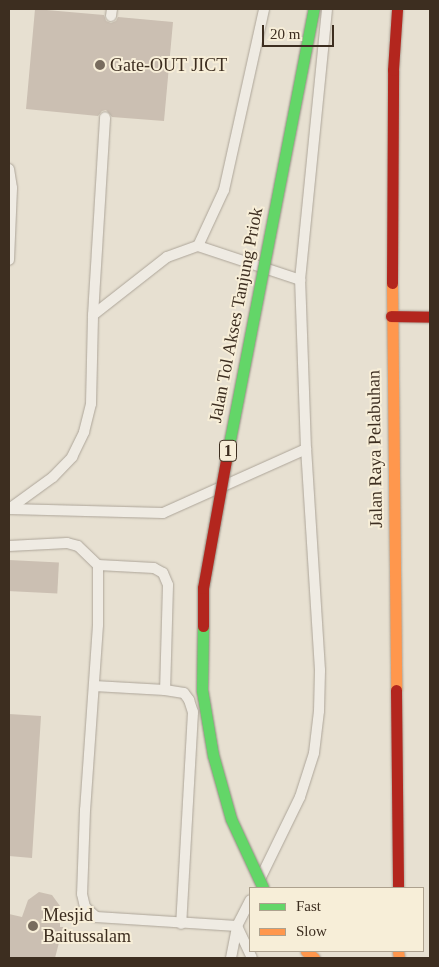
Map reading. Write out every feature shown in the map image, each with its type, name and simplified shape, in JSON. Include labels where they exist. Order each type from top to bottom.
[{"type":"highway","name":"Jalan Tol Akses Tanjung Priok","points":[[264,887],[231,819],[213,755],[202,690],[203,588],[226,460],[314,9]]},
{"type":"highway","name":"Jalan Raya Pelabuhan","points":[[397,9],[393,70],[392,316],[398,887]]},
{"type":"highway","points":[[392,316],[430,317]]},
{"type":"lane","points":[[198,246],[224,190],[264,9]]},
{"type":"lane","points":[[256,887],[300,797],[314,752],[319,711],[320,670],[306,449],[300,280],[327,9]]},
{"type":"lane","points":[[9,509],[53,476],[72,457],[84,432],[91,404],[93,315],[105,117]]},
{"type":"lane","points":[[9,169],[12,188],[9,260]]},
{"type":"lane","points":[[93,315],[167,257],[198,246],[300,280]]},
{"type":"lane","points":[[9,509],[163,513],[306,449]]},
{"type":"lane","points":[[9,546],[67,543],[78,546],[98,565],[154,568],[164,573],[168,585],[165,690]]},
{"type":"lane","points":[[98,565],[98,625],[85,810],[82,894],[85,907],[96,917],[181,924],[238,926]]},
{"type":"lane","points":[[94,686],[165,690],[184,693],[193,712],[181,924]]},
{"type":"lane","points":[[231,958],[238,926],[249,902]]},
{"type":"lane","points":[[238,926],[249,951]]},
{"type":"building","name":"Gate-OUT JICT","points":[[35,9],[104,15],[106,21],[111,23],[116,21],[118,17],[173,22],[164,121],[112,117],[106,110],[102,111],[98,116],[26,109]]},
{"type":"building","points":[[9,560],[59,563],[57,594],[9,591]]},
{"type":"building","points":[[9,714],[41,716],[32,858],[9,856]]},
{"type":"building","name":"Mesjid Baitussalam","points":[[39,892],[52,895],[60,906],[60,927],[63,927],[55,958],[9,958],[9,914],[22,917],[28,900]]},
{"type":"traffic: slow","points":[[392,283],[396,690]]},
{"type":"traffic: slow","points":[[307,952],[314,958]]},
{"type":"traffic: slow","points":[[398,952],[399,958]]},
{"type":"traffic: jam","points":[[392,283],[393,70],[397,9]]},
{"type":"traffic: jam","points":[[391,316],[430,317]]},
{"type":"traffic: jam","points":[[203,626],[203,588],[226,460]]},
{"type":"traffic: jam","points":[[396,690],[398,887]]},
{"type":"traffic: fast","points":[[226,460],[314,9]]},
{"type":"traffic: fast","points":[[203,626],[202,690],[213,755],[231,819],[263,887]]},
{"type":"place","name":"Gate-OUT JICT","points":[[100,65]]},
{"type":"place","name":"Mesjid Baitussalam","points":[[33,926]]}]
